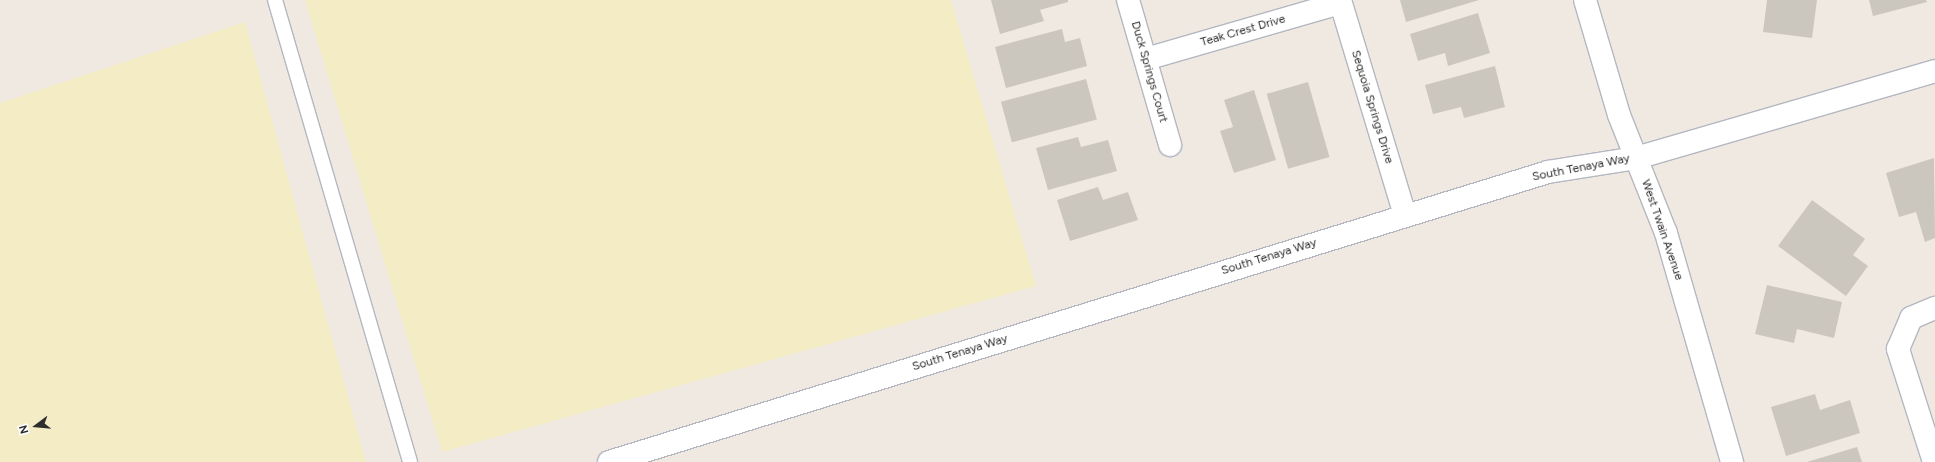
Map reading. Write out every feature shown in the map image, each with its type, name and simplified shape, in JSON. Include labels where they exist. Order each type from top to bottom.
[{"type":"street","name":"Duck Springs Court","points":[[1128,0],[1170,145]]},
{"type":"street","name":"West Twain Avenue","points":[[1585,0],[1619,115],[1666,233],[1732,462]]},
{"type":"street","name":"Teak Crest Drive","points":[[1146,60],[1340,2]]},
{"type":"street","name":"Sequoia Springs Drive","points":[[1340,2],[1405,214]]},
{"type":"street","name":"South Tenaya Way","points":[[609,462],[1405,214],[1548,172],[1636,158],[1935,71]]},
{"type":"street","points":[[1934,462],[1898,349],[1910,318],[1935,308]]},
{"type":"lane","points":[[275,0],[410,462]]},
{"type":"sand","points":[[305,0],[951,0],[1036,286],[442,452]]},
{"type":"sand","points":[[245,22],[366,462],[0,462],[0,103]]},
{"type":"building","points":[[991,0],[1068,0],[1068,2],[1040,10],[1044,21],[1000,34]]},
{"type":"building","points":[[1400,0],[1479,0],[1406,22]]},
{"type":"building","points":[[1767,0],[1817,0],[1812,38],[1763,32]]},
{"type":"building","points":[[1869,0],[1926,0],[1927,2],[1873,16]]},
{"type":"building","points":[[1478,13],[1490,53],[1448,66],[1445,53],[1418,61],[1410,34]]},
{"type":"building","points":[[1062,29],[1065,42],[1080,38],[1087,66],[1006,88],[995,47]]},
{"type":"building","points":[[1495,66],[1505,107],[1464,118],[1461,107],[1433,114],[1425,85]]},
{"type":"building","points":[[1086,79],[1097,120],[1012,142],[1001,102]]},
{"type":"building","points":[[1308,82],[1329,157],[1288,169],[1267,94]]},
{"type":"building","points":[[1254,90],[1276,160],[1234,173],[1220,131],[1233,127],[1224,100]]},
{"type":"building","points":[[1078,137],[1081,147],[1108,140],[1117,171],[1048,190],[1036,148]]},
{"type":"building","points":[[1934,158],[1935,238],[1925,242],[1916,212],[1899,217],[1886,173]]},
{"type":"building","points":[[1098,187],[1103,200],[1128,192],[1138,220],[1070,241],[1057,200]]},
{"type":"building","points":[[1812,200],[1865,239],[1853,255],[1868,266],[1846,296],[1778,246]]},
{"type":"building","points":[[1767,285],[1842,302],[1834,338],[1797,329],[1794,343],[1755,334]]},
{"type":"building","points":[[1815,394],[1820,410],[1850,400],[1860,433],[1786,456],[1771,407]]},
{"type":"building","points":[[1857,447],[1862,462],[1807,462]]}]
